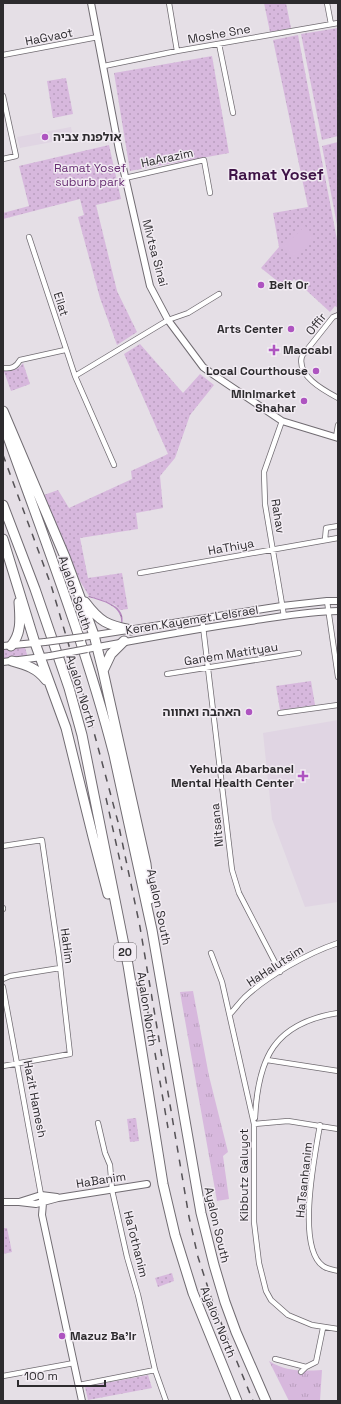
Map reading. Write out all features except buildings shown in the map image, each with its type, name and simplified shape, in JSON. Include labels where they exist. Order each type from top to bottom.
[{"type":"highway","points":[[3,411],[79,592],[94,635],[146,864],[152,930]]},
{"type":"highway","name":"Ayalon South","points":[[3,423],[73,622],[107,727],[152,930],[194,1175],[212,1258],[225,1302],[236,1332],[266,1401]]},
{"type":"highway","name":"Ayalon North","points":[[3,505],[35,589],[69,688],[82,735],[128,965],[163,1184],[175,1236],[193,1293],[237,1401]]},
{"type":"highway","points":[[3,539],[35,643],[66,728],[92,837],[128,965]]},
{"type":"highway","points":[[7,646],[16,640],[20,626],[19,589]]},
{"type":"highway","points":[[79,592],[93,612],[101,620],[117,627],[132,630]]},
{"type":"highway","points":[[103,671],[110,654],[124,641]]},
{"type":"highway","points":[[7,661],[29,665],[37,670],[51,685]]},
{"type":"street","name":"Mivtsa Sinai","points":[[91,3],[125,178],[150,286],[168,320],[203,367],[282,421],[337,438]]},
{"type":"street","points":[[169,3],[177,51]]},
{"type":"street","points":[[327,3],[331,24]]},
{"type":"street","name":"Moshe Sne","points":[[104,66],[177,51],[338,23]]},
{"type":"street","name":"HaGvaot","points":[[3,55],[98,37]]},
{"type":"street","points":[[219,44],[233,113]]},
{"type":"street","points":[[3,96],[16,156],[3,159]]},
{"type":"street","name":"HaArazim","points":[[125,178],[204,160],[210,192]]},
{"type":"street","name":"Eilat","points":[[29,237],[65,350],[114,464]]},
{"type":"street","points":[[75,376],[168,320],[188,313],[219,294]]},
{"type":"street","name":"Offir","points":[[338,315],[334,317],[302,356],[301,360],[303,368],[313,384],[338,398]]},
{"type":"street","points":[[3,368],[13,368],[20,360],[65,350]]},
{"type":"street","name":"Rahav","points":[[282,421],[264,472],[265,504],[284,616]]},
{"type":"street","points":[[337,438],[338,425]]},
{"type":"street","points":[[325,540],[326,528],[338,526]]},
{"type":"street","name":"HaThiya","points":[[140,573],[338,538]]},
{"type":"street","points":[[327,601],[338,677]]},
{"type":"street","name":"Keren Kayemet LeIsrael","points":[[7,646],[132,630],[282,606],[338,601]]},
{"type":"street","name":"Keren Kayemet LeIsrael","points":[[7,661],[50,656],[124,641],[203,628],[284,616],[338,611]]},
{"type":"street","name":"Nitsana","points":[[202,618],[232,870],[239,893],[280,972]]},
{"type":"street","name":"Ganem Matityau","points":[[166,674],[299,652]]},
{"type":"street","points":[[280,713],[338,705]]},
{"type":"street","name":"HaHim","points":[[3,846],[42,840],[60,968],[70,1054],[17,1064]]},
{"type":"street","name":"HaHalutsim","points":[[230,1014],[245,998],[280,972],[326,947],[338,943]]},
{"type":"street","name":"Kibbutz Galuyot","points":[[211,953],[222,982],[254,1124],[254,1222],[259,1263],[266,1291],[272,1300],[288,1315],[323,1328],[338,1329]]},
{"type":"street","points":[[3,980],[10,976],[60,968]]},
{"type":"street","name":"Hazit Hamesh","points":[[3,987],[42,1195],[42,1215]]},
{"type":"street","points":[[338,1013],[323,1015],[292,1029],[269,1052],[262,1069],[258,1086],[254,1124],[288,1121],[338,1128]]},
{"type":"street","points":[[266,1060],[338,1071]]},
{"type":"street","points":[[3,1066],[17,1064]]},
{"type":"street","name":"HaTothanim","points":[[98,1123],[105,1153],[110,1165],[112,1190],[127,1257],[140,1303],[155,1370],[166,1401]]},
{"type":"street","name":"HaTsanhanim","points":[[320,1125],[311,1177],[308,1218],[311,1242],[317,1259],[324,1266],[338,1271]]},
{"type":"street","name":"HaBanim","points":[[3,1202],[36,1204],[58,1198],[147,1184]]},
{"type":"street","name":"HaBanim","points":[[19,1202],[42,1195],[58,1198]]},
{"type":"street","name":"Hazit Hamesh","points":[[34,1197],[42,1215],[82,1401]]},
{"type":"street","points":[[301,1372],[306,1367],[316,1362],[323,1328]]},
{"type":"street","points":[[275,1359],[306,1367]]},
{"type":"street","points":[[3,1376],[74,1363]]},
{"type":"street","points":[[79,1385],[155,1370]]},
{"type":"shaded area","name":"אולפנת צביה","points":[[71,127],[73,138],[20,148],[17,137]]},
{"type":"shaded area","name":"Yehuda Abarbanel Mental Health Center","points":[[338,720],[338,902],[305,907],[272,819],[263,733]]},
{"type":"green space","points":[[264,3],[286,3],[291,28],[270,32]]},
{"type":"green space","points":[[338,28],[338,136],[322,140],[301,34]]},
{"type":"green space","points":[[298,35],[338,245],[338,308],[335,306],[330,312],[294,279],[286,288],[261,268],[279,247],[273,213],[308,207],[273,40]]},
{"type":"green space","points":[[212,56],[229,153],[130,171],[114,73]]},
{"type":"green space","points":[[66,78],[73,114],[53,118],[47,81]]},
{"type":"green space","points":[[338,142],[338,230],[322,146]]},
{"type":"green space","name":"Ramat Yosef suburb park","points":[[109,145],[121,199],[96,205],[117,291],[137,332],[117,345],[100,298],[78,217],[84,215],[80,199],[3,219],[3,213],[29,206],[19,166]]},
{"type":"green space","points":[[305,226],[314,236],[294,256],[284,246]]},
{"type":"green space","points":[[140,344],[183,393],[200,374],[214,385],[190,415],[175,458],[160,476],[163,508],[136,513],[138,529],[80,538],[88,578],[122,573],[128,609],[120,610],[115,605],[89,596],[80,581],[44,495],[58,490],[69,508],[132,479],[131,471],[168,454],[124,354]]},
{"type":"green space","points":[[23,363],[30,384],[11,391],[3,369],[9,371],[14,370]]},
{"type":"green space","points":[[24,644],[28,658],[3,662],[3,646]]},
{"type":"green space","points":[[311,681],[315,705],[280,710],[276,686]]},
{"type":"green space","points":[[193,991],[209,1076],[228,1152],[223,1156],[229,1199],[217,1201],[180,992]]},
{"type":"green space","points":[[136,1118],[139,1141],[130,1142],[127,1119]]},
{"type":"green space","points":[[3,1228],[7,1228],[12,1252],[3,1254]]},
{"type":"green space","points":[[172,1273],[174,1281],[158,1287],[155,1278]]},
{"type":"green space","points":[[269,1361],[288,1369],[322,1370],[320,1401],[289,1401]]},
{"type":"green space","points":[[148,1375],[152,1388],[88,1400],[85,1387]]},
{"type":"water","points":[[89,596],[107,602],[118,608],[123,618],[122,625],[119,613],[116,609],[111,605],[88,597]]},
{"type":"railway","points":[[3,455],[51,585],[88,710],[118,822],[140,927],[189,1217],[198,1257],[213,1303],[253,1401]]},
{"type":"railway","points":[[106,798],[122,870]]},
{"type":"railway","points":[[143,984],[168,1128]]},
{"type":"place","name":"אולפנת צביה","points":[[45,137]]},
{"type":"place","name":"Beit Or","points":[[261,285]]},
{"type":"place","name":"Arts Center","points":[[291,329]]},
{"type":"place","name":"Maccabi","points":[[274,350]]},
{"type":"place","name":"Local Courthouse","points":[[316,371]]},
{"type":"place","name":"Minimarket Shahar","points":[[304,401]]},
{"type":"place","name":"האהבה ואחווה","points":[[249,712]]},
{"type":"place","name":"Yehuda Abarbanel Mental Health Center","points":[[303,776]]},
{"type":"place","name":"Mazuz Ba'ir","points":[[62,1336]]},
{"type":"district","name":"Ramat Yosef","points":[[276,174]]}]
